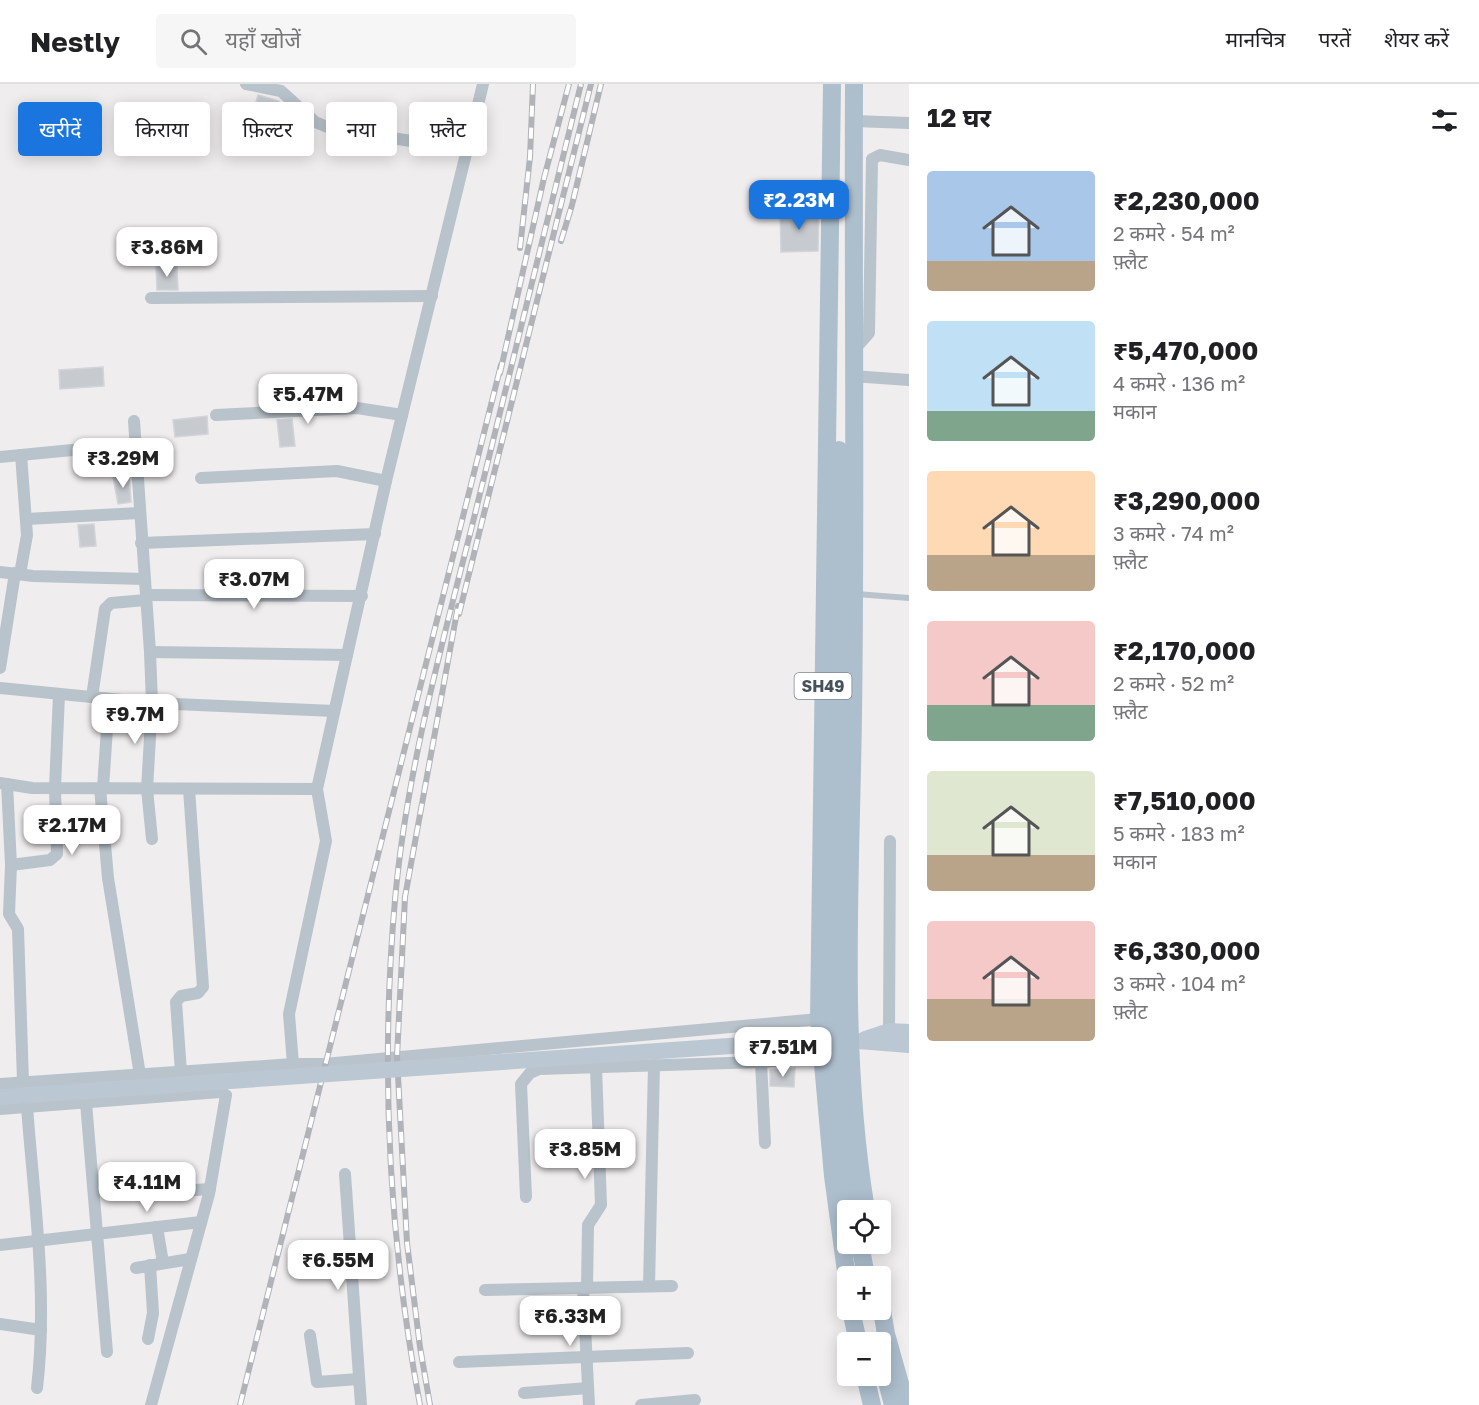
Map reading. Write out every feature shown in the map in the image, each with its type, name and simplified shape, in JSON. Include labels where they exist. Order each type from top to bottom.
[{"type":"main road","name":"SH49","points":[[832,84],[820,1029],[846,1266]]},
{"type":"main road","name":"SH49","points":[[854,84],[852,376],[855,594],[855,1040],[857,1160],[864,1200]]},
{"type":"main road","points":[[828,412],[838,435],[853,416]]},
{"type":"main road","name":"SH49","points":[[838,435],[836,1029],[841,1133],[852,1200]]},
{"type":"main road","points":[[0,1097],[787,1042],[820,1029],[855,1040],[909,1045]]},
{"type":"main road","points":[[855,1040],[889,1031],[909,1032]]},
{"type":"main road","points":[[884,1320],[906,1405]]},
{"type":"main road","points":[[867,1386],[872,1405]]},
{"type":"main road","points":[[888,1386],[893,1405]]},
{"type":"street","points":[[246,84],[281,91],[315,122],[330,128],[409,141]]},
{"type":"street","points":[[479,102],[483,84]]},
{"type":"street","points":[[854,121],[909,123]]},
{"type":"street","points":[[853,351],[869,333],[872,159],[880,155],[909,159]]},
{"type":"street","points":[[293,1064],[290,1014],[326,841],[317,789],[386,481],[466,156]]},
{"type":"street","points":[[151,298],[432,296]]},
{"type":"street","points":[[852,376],[909,380]]},
{"type":"street","points":[[216,416],[357,408],[402,415]]},
{"type":"street","points":[[134,421],[150,652],[152,704],[147,789],[152,839]]},
{"type":"street","points":[[0,458],[134,444]]},
{"type":"street","points":[[0,668],[17,574],[27,542],[21,455]]},
{"type":"street","points":[[201,478],[337,471],[386,481]]},
{"type":"street","points":[[26,519],[139,513]]},
{"type":"street","points":[[141,543],[375,534]]},
{"type":"street","points":[[0,572],[145,579]]},
{"type":"street","points":[[92,697],[105,609],[111,603],[146,598],[362,596]]},
{"type":"street","points":[[150,652],[347,655]]},
{"type":"street","points":[[0,688],[152,704],[334,711]]},
{"type":"street","points":[[11,865],[50,860],[57,854],[55,788],[59,694]]},
{"type":"street","points":[[109,699],[101,788],[108,878],[140,1075]]},
{"type":"street","points":[[23,1082],[18,929],[9,914],[11,865],[3,783],[55,788],[317,789]]},
{"type":"street","points":[[181,1072],[176,1002],[181,996],[198,993],[203,987],[189,789]]},
{"type":"street","points":[[889,1031],[890,842]]},
{"type":"street","points":[[0,1084],[820,1029]]},
{"type":"street","points":[[526,1197],[521,1084],[524,1078],[539,1069],[761,1062],[822,1057]]},
{"type":"street","points":[[761,1062],[765,1143]]},
{"type":"street","points":[[649,1286],[654,1065]]},
{"type":"street","points":[[589,1405],[585,1288],[588,1225],[601,1205],[596,1067]]},
{"type":"street","points":[[0,1109],[224,1093],[227,1098],[210,1189],[151,1405]]},
{"type":"street","points":[[86,1103],[107,1352]]},
{"type":"street","points":[[27,1107],[38,1242],[41,1330],[37,1388]]},
{"type":"street","points":[[345,1174],[362,1405]]},
{"type":"street","points":[[150,1193],[210,1189]]},
{"type":"street","points":[[0,1245],[201,1222]]},
{"type":"street","points":[[157,1227],[163,1263]]},
{"type":"street","points":[[136,1268],[190,1259]]},
{"type":"street","points":[[148,1339],[153,1313],[150,1265]]},
{"type":"street","points":[[485,1290],[672,1286]]},
{"type":"street","points":[[0,1324],[41,1330]]},
{"type":"street","points":[[310,1335],[317,1382],[359,1379]]},
{"type":"street","points":[[459,1362],[688,1353]]},
{"type":"street","points":[[524,1393],[588,1388]]},
{"type":"street","points":[[641,1405],[695,1400]]},
{"type":"lane","points":[[855,594],[909,598]]},
{"type":"building","points":[[258,95],[279,101],[279,102],[256,102]]},
{"type":"building","points":[[819,210],[818,251],[781,252],[780,211]]},
{"type":"building","points":[[177,266],[178,290],[157,290],[156,267]]},
{"type":"building","points":[[103,367],[104,386],[60,389],[59,370]]},
{"type":"building","points":[[207,416],[208,434],[175,437],[173,420]]},
{"type":"building","points":[[292,419],[295,446],[280,447],[277,420]]},
{"type":"building","points":[[129,474],[131,502],[118,504],[113,477]]},
{"type":"building","points":[[94,524],[96,546],[80,547],[78,525]]},
{"type":"building","points":[[795,1068],[794,1087],[770,1086],[770,1070]]},
{"type":"railway","points":[[520,248],[530,157],[533,84]]},
{"type":"railway","points":[[500,373],[544,178],[569,84]]},
{"type":"railway","points":[[420,1405],[401,1280],[390,1154],[388,1090],[390,963],[400,853],[425,714],[581,84]]},
{"type":"railway","points":[[459,614],[591,84]]},
{"type":"railway","points":[[561,241],[601,84]]},
{"type":"railway","points":[[240,1405],[501,365]]},
{"type":"railway","points":[[430,1405],[407,1243],[397,1057],[405,897],[458,606]]}]
